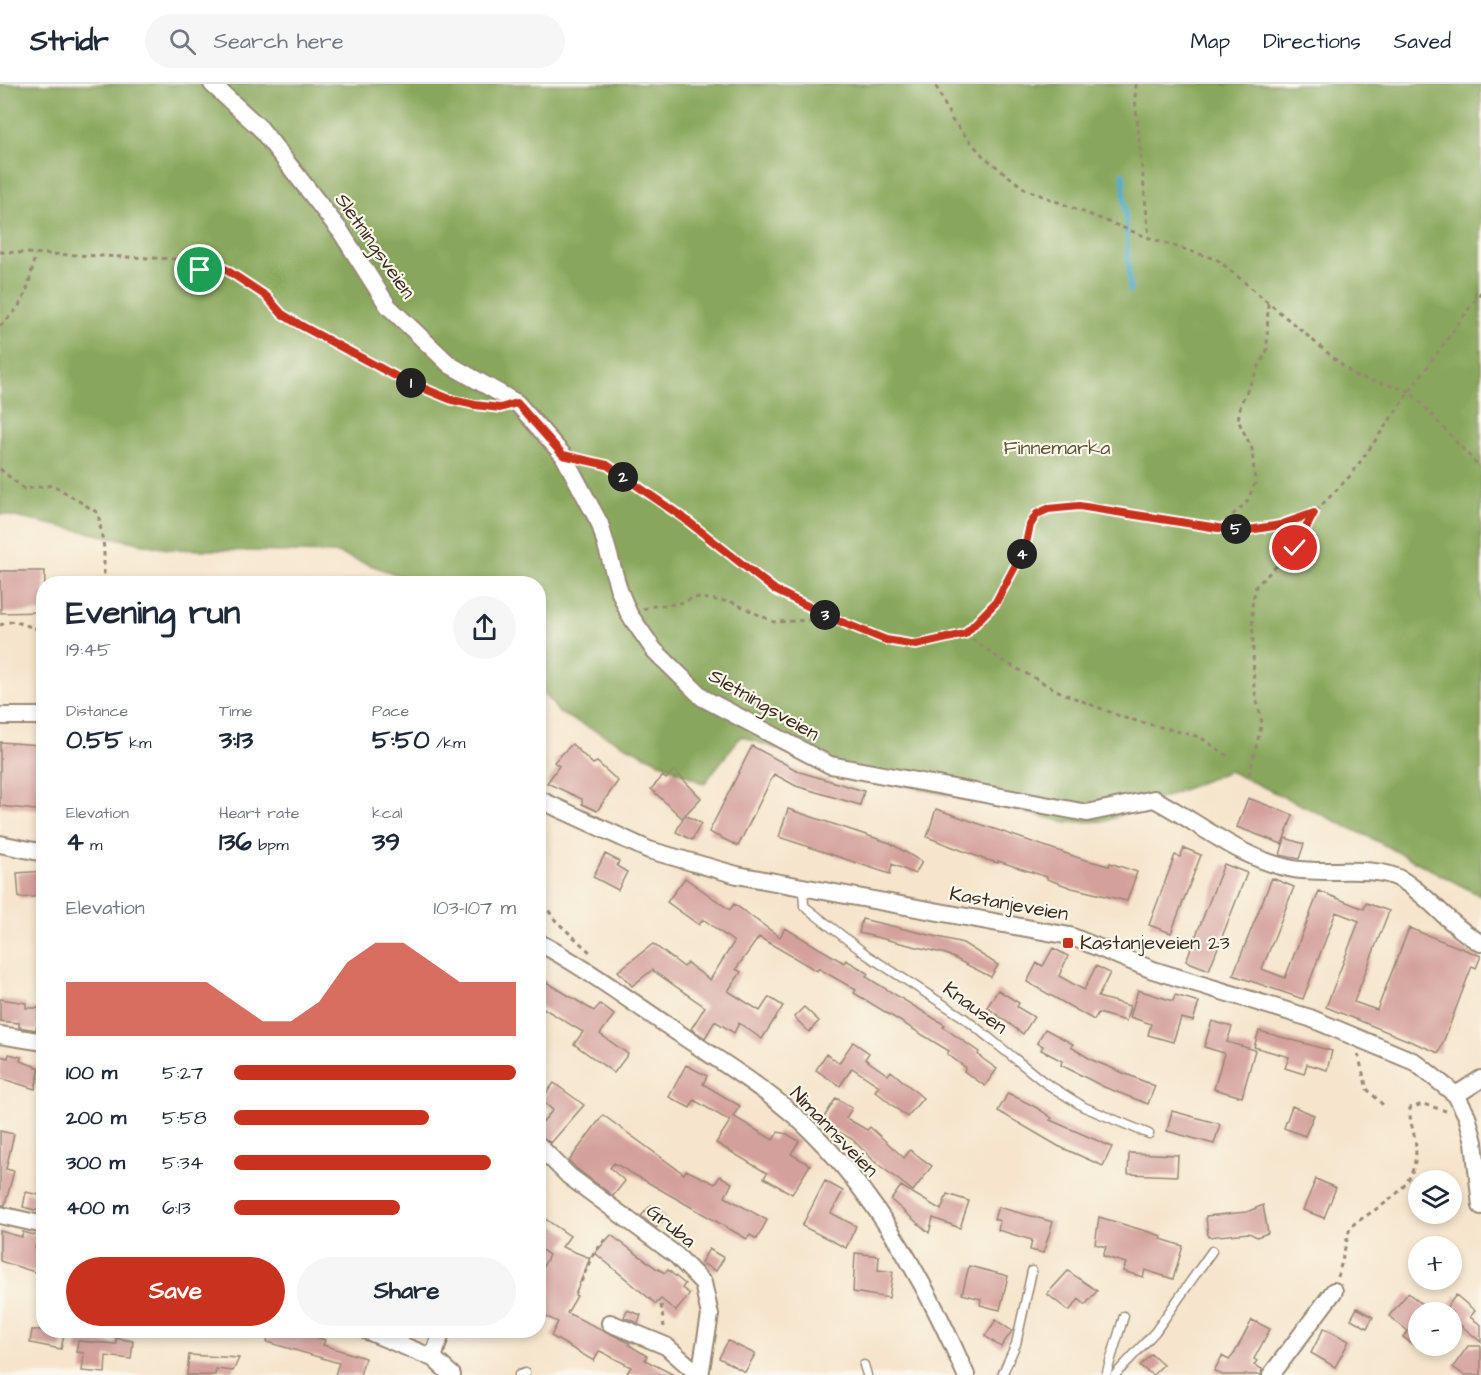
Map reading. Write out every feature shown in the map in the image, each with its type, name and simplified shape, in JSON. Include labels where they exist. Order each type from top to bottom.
[{"type":"street","name":"Sletningsveien","points":[[212,84],[260,128],[341,232],[388,306],[450,365],[517,403],[563,455],[600,524],[619,590],[629,614],[654,650],[703,698],[830,765],[1087,813],[1154,799],[1203,830],[1249,855],[1292,869],[1334,873],[1378,870],[1402,880],[1464,934],[1481,943]]},
{"type":"street","points":[[0,716],[36,716]]},
{"type":"street","name":"Kastanjeveien","points":[[546,803],[649,850],[737,875],[1070,936],[1153,970],[1310,1018],[1415,1062],[1459,1100]]},
{"type":"street","points":[[0,844],[36,851]]},
{"type":"street","name":"Nimannsveien","points":[[546,947],[601,981],[763,1091],[794,1116],[846,1170],[886,1223],[966,1375]]},
{"type":"street","points":[[0,1035],[36,1041]]},
{"type":"street","points":[[1481,1079],[1459,1100],[1474,1142],[1481,1206]]},
{"type":"street","name":"Gruba","points":[[546,1153],[569,1176],[677,1256],[703,1283],[710,1315],[700,1375]]},
{"type":"street","points":[[0,1215],[36,1223]]},
{"type":"street","points":[[1271,1375],[1334,1291]]},
{"type":"street","name":"Gruba","points":[[610,1323],[666,1346],[700,1375]]},
{"type":"street","points":[[384,1338],[433,1358],[452,1375]]},
{"type":"street","points":[[433,1358],[439,1338]]},
{"type":"lane","name":"Knausen","points":[[803,887],[804,906],[867,955],[963,1017],[1044,1082],[1084,1107],[1149,1134]]},
{"type":"lane","points":[[1115,1375],[1155,1332],[1212,1251]]},
{"type":"lane","points":[[1002,1375],[1016,1344],[1032,1271]]},
{"type":"lane","points":[[1106,1375],[1124,1316]]},
{"type":"lane","points":[[864,1365],[867,1375]]},
{"type":"path","points":[[935,84],[952,120],[983,156],[1025,189],[1149,238],[1218,260],[1355,376],[1410,392],[1481,469]]},
{"type":"path","points":[[1136,84],[1135,98],[1149,238]]},
{"type":"path","points":[[0,252],[176,260],[200,270],[225,269],[266,296],[282,314],[401,379],[452,400],[475,405],[500,408],[517,403]]},
{"type":"path","points":[[0,326],[15,314],[26,297],[35,255]]},
{"type":"path","points":[[1249,775],[1262,723],[1254,688],[1252,606],[1256,586],[1295,548],[1314,513],[1351,475],[1481,292]]},
{"type":"path","points":[[1218,528],[1246,503],[1255,484],[1252,449],[1238,420],[1241,404],[1267,350],[1268,300]]},
{"type":"path","points":[[563,455],[607,465],[685,519],[775,590],[834,619],[886,640],[916,645],[965,634],[996,602],[1025,548],[1030,525],[1037,514],[1048,509],[1079,506],[1218,528],[1249,530],[1280,525],[1314,513]]},
{"type":"path","points":[[0,469],[24,489],[53,485],[98,513],[104,548],[104,576]]},
{"type":"path","points":[[629,614],[660,603],[684,604],[693,597],[732,602],[774,622],[834,619]]},
{"type":"path","points":[[0,625],[13,621],[36,628]]},
{"type":"path","points":[[965,634],[1003,661],[1062,693],[1125,718],[1200,737],[1229,757]]},
{"type":"path","points":[[546,907],[556,921],[589,951],[597,962],[601,981]]},
{"type":"path","points":[[1354,1038],[1367,1089],[1385,1107]]},
{"type":"path","points":[[1334,1291],[1350,1227],[1394,1198],[1415,1171],[1416,1140],[1409,1122],[1410,1108],[1423,1104],[1447,1111],[1459,1100]]},
{"type":"path","points":[[581,1282],[592,1256],[608,1236]]},
{"type":"green space","name":"Finnemarka","points":[[0,84],[1481,84],[1481,896],[1367,836],[1229,771],[1106,821],[1066,822],[827,767],[741,736],[704,784],[559,713],[546,695],[546,576],[401,576],[337,553],[168,549],[0,514]]},
{"type":"building","points":[[0,571],[45,571],[45,576],[36,576],[36,612],[1,613]]},
{"type":"building","points":[[0,742],[36,745],[36,810],[0,806]]},
{"type":"building","points":[[572,744],[593,764],[597,762],[618,781],[597,811],[582,804],[582,799],[547,783],[559,766],[554,762]]},
{"type":"building","points":[[752,746],[800,772],[864,791],[860,805],[796,786],[774,774],[738,846],[709,832]]},
{"type":"building","points":[[674,770],[701,798],[685,815],[701,823],[692,840],[676,832],[684,816],[682,818],[651,789],[663,776],[666,779]]},
{"type":"building","points":[[1248,798],[1293,815],[1282,844],[1237,827]]},
{"type":"building","points":[[788,809],[890,843],[922,862],[915,874],[892,864],[890,874],[779,837]]},
{"type":"building","points":[[936,809],[1082,859],[1109,866],[1110,863],[1137,872],[1127,901],[1072,888],[1047,879],[1047,877],[998,861],[998,863],[984,859],[927,837]]},
{"type":"building","points":[[1285,838],[1304,844],[1299,859],[1280,855]]},
{"type":"building","points":[[1184,848],[1201,855],[1171,933],[1149,925],[1175,855],[1180,857]]},
{"type":"building","points":[[605,854],[619,861],[617,866],[627,872],[618,890],[593,877]]},
{"type":"building","points":[[1224,864],[1247,873],[1209,970],[1186,961]]},
{"type":"building","points":[[36,872],[36,897],[19,898],[17,873]]},
{"type":"building","points":[[685,878],[730,910],[734,904],[780,937],[785,928],[844,963],[846,960],[868,973],[866,976],[871,980],[945,1025],[943,1027],[979,1052],[978,1054],[983,1059],[997,1069],[985,1086],[964,1071],[966,1068],[947,1054],[949,1051],[854,993],[856,990],[818,968],[817,971],[759,937],[736,969],[741,972],[728,991],[760,1011],[769,997],[783,1006],[762,1039],[739,1023],[734,1033],[715,1021],[705,1038],[691,1029],[705,1007],[652,970],[632,986],[618,971],[653,944],[684,967],[687,963],[710,980],[734,942],[703,919],[699,925],[667,902]]},
{"type":"building","points":[[1272,878],[1294,887],[1262,969],[1285,978],[1319,891],[1364,909],[1366,903],[1389,911],[1354,1002],[1377,1010],[1409,928],[1481,956],[1476,968],[1472,966],[1439,1053],[1326,1007],[1359,921],[1336,912],[1303,999],[1233,975]]},
{"type":"building","points":[[862,919],[963,943],[998,965],[991,977],[946,954],[859,933]]},
{"type":"building","points":[[1053,948],[1068,956],[1059,976],[1084,990],[1096,966],[1110,973],[1098,997],[1130,1006],[1126,1021],[1098,1013],[1094,1020],[1027,982],[1037,963],[1043,966]]},
{"type":"building","points":[[546,982],[594,1011],[600,1004],[614,1015],[600,1034],[628,1054],[614,1073],[574,1044],[583,1032],[546,1010]]},
{"type":"building","points":[[998,990],[1019,1003],[1017,1007],[1034,1017],[1023,1034],[987,1007]]},
{"type":"building","points":[[1138,990],[1173,1001],[1175,995],[1199,1002],[1193,1021],[1181,1018],[1173,1042],[1148,1035],[1151,1024],[1130,1017]]},
{"type":"building","points":[[0,999],[26,1003],[26,1008],[36,1008],[36,1030],[19,1027],[19,1023],[0,1021]]},
{"type":"building","points":[[804,1007],[819,1021],[809,1032],[794,1017]]},
{"type":"building","points":[[1212,1021],[1232,1027],[1227,1042],[1255,1050],[1242,1097],[1214,1089],[1224,1053],[1204,1047]]},
{"type":"building","points":[[1045,1029],[1073,1044],[1071,1047],[1092,1060],[1155,1086],[1148,1104],[1104,1087],[1061,1065],[1062,1061],[1041,1050],[1043,1046],[1037,1043]]},
{"type":"building","points":[[1259,1031],[1332,1051],[1327,1070],[1307,1064],[1304,1074],[1285,1068],[1289,1057],[1254,1047]]},
{"type":"building","points":[[853,1042],[869,1053],[865,1059],[888,1075],[891,1071],[923,1098],[907,1117],[875,1091],[879,1086],[852,1068],[840,1086],[816,1070],[826,1054],[839,1063]]},
{"type":"building","points":[[9,1054],[21,1057],[20,1061],[36,1067],[35,1089],[0,1078],[0,1056],[8,1058]]},
{"type":"building","points":[[686,1065],[707,1076],[703,1084],[740,1106],[733,1116],[773,1140],[778,1132],[799,1141],[791,1154],[810,1165],[792,1194],[764,1178],[767,1173],[716,1143],[730,1121],[694,1100],[690,1108],[669,1097]]},
{"type":"building","points":[[554,1083],[584,1105],[551,1143],[546,1140],[546,1118],[553,1110],[546,1104],[546,1093]]},
{"type":"building","points":[[1008,1093],[1037,1108],[1052,1118],[1050,1120],[1112,1147],[1103,1166],[1058,1146],[998,1111]]},
{"type":"building","points":[[836,1098],[852,1108],[846,1118],[867,1130],[870,1127],[904,1158],[910,1150],[932,1166],[913,1191],[875,1162],[852,1139],[830,1127],[823,1119]]},
{"type":"building","points":[[1292,1106],[1314,1115],[1305,1136],[1284,1128]]},
{"type":"building","points":[[1172,1111],[1220,1124],[1214,1144],[1167,1131]]},
{"type":"building","points":[[603,1115],[684,1174],[686,1170],[715,1184],[720,1176],[732,1183],[725,1197],[767,1220],[757,1239],[750,1235],[747,1239],[614,1163],[610,1168],[625,1181],[613,1196],[576,1168],[569,1161]]},
{"type":"building","points":[[0,1131],[14,1134],[6,1169],[14,1171],[5,1205],[0,1205]]},
{"type":"building","points":[[1129,1153],[1178,1155],[1177,1176],[1128,1174]]},
{"type":"building","points":[[1316,1179],[1336,1188],[1324,1218],[1303,1210]]},
{"type":"building","points":[[825,1181],[843,1191],[831,1213],[856,1226],[846,1248],[802,1226]]},
{"type":"building","points":[[901,1186],[941,1210],[947,1194],[969,1201],[960,1228],[933,1218],[929,1233],[891,1200]]},
{"type":"building","points":[[26,1192],[36,1194],[36,1210],[23,1207]]},
{"type":"building","points":[[651,1205],[665,1218],[656,1228],[641,1216]]},
{"type":"building","points":[[1263,1205],[1268,1233],[1257,1237],[1249,1233],[1208,1237],[1206,1216],[1247,1212]]},
{"type":"building","points":[[998,1207],[1053,1222],[1043,1253],[1030,1250],[1032,1240],[998,1230],[1000,1221],[994,1219]]},
{"type":"building","points":[[1099,1217],[1162,1236],[1161,1239],[1183,1246],[1173,1279],[1145,1270],[1143,1277],[1123,1271],[1126,1263],[1103,1256],[1106,1247],[1095,1244]]},
{"type":"building","points":[[546,1220],[570,1236],[562,1247],[590,1258],[575,1295],[577,1296],[567,1313],[630,1343],[629,1345],[647,1356],[645,1360],[674,1375],[626,1375],[631,1367],[599,1351],[594,1361],[551,1336],[558,1322],[546,1317],[546,1261],[549,1255],[546,1253]]},
{"type":"building","points":[[0,1231],[22,1237],[23,1232],[36,1235],[36,1272],[0,1261]]},
{"type":"building","points":[[611,1235],[656,1268],[665,1273],[668,1270],[685,1284],[682,1288],[690,1294],[676,1311],[661,1299],[656,1304],[595,1253]]},
{"type":"building","points":[[709,1249],[724,1258],[716,1271],[701,1263]]},
{"type":"building","points":[[855,1253],[879,1256],[878,1270],[893,1272],[889,1298],[853,1292]]},
{"type":"building","points":[[969,1266],[1008,1276],[1000,1310],[980,1305],[981,1299],[962,1294]]},
{"type":"building","points":[[1068,1271],[1097,1291],[1085,1305],[1079,1299],[1069,1311],[1047,1294]]},
{"type":"building","points":[[1408,1293],[1419,1302],[1408,1302],[1408,1331],[1389,1316]]},
{"type":"building","points":[[1456,1295],[1475,1311],[1470,1317],[1481,1325],[1481,1342],[1462,1326],[1462,1302],[1451,1302]]},
{"type":"building","points":[[1357,1308],[1373,1317],[1367,1328],[1351,1319]]},
{"type":"building","points":[[627,1310],[641,1315],[638,1323],[624,1317]]},
{"type":"building","points":[[996,1320],[1012,1331],[1001,1347],[985,1336]]},
{"type":"building","points":[[1252,1320],[1270,1329],[1254,1359],[1257,1361],[1254,1365],[1262,1369],[1261,1375],[1222,1375],[1214,1371],[1222,1356],[1229,1360],[1234,1354]]},
{"type":"building","points":[[1324,1328],[1349,1341],[1335,1367],[1311,1353]]},
{"type":"building","points":[[32,1330],[36,1330],[36,1338],[63,1338],[61,1349],[30,1343]]},
{"type":"building","points":[[1408,1331],[1408,1341],[1403,1337]]},
{"type":"building","points":[[116,1338],[133,1341],[131,1359],[106,1356],[105,1373],[82,1371],[84,1353],[76,1352],[78,1341],[116,1344]]},
{"type":"building","points":[[268,1338],[319,1338],[325,1340],[323,1345],[365,1358],[360,1375],[335,1375],[339,1363],[267,1342]]},
{"type":"building","points":[[728,1341],[755,1354],[745,1372],[719,1358]]},
{"type":"building","points":[[1468,1346],[1481,1346],[1481,1375],[1464,1375],[1453,1367]]},
{"type":"building","points":[[189,1354],[239,1358],[233,1371],[216,1369],[215,1375],[187,1375]]},
{"type":"building","points":[[1151,1354],[1163,1365],[1153,1375],[1140,1366]]},
{"type":"waterway","points":[[1123,173],[1130,291]]},
{"type":"place","name":"Kastanjeveien 23","points":[[1068,943]]},
{"type":"route","points":[[200,270],[225,269],[266,296],[282,314],[345,347],[360,359],[401,379],[452,400],[475,405],[500,408],[517,403],[563,455],[607,465],[685,519],[775,590],[834,619],[886,640],[916,645],[965,634],[996,602],[1025,548],[1030,525],[1037,514],[1048,509],[1079,506],[1218,528],[1249,530],[1280,525],[1314,513],[1295,548]]}]
